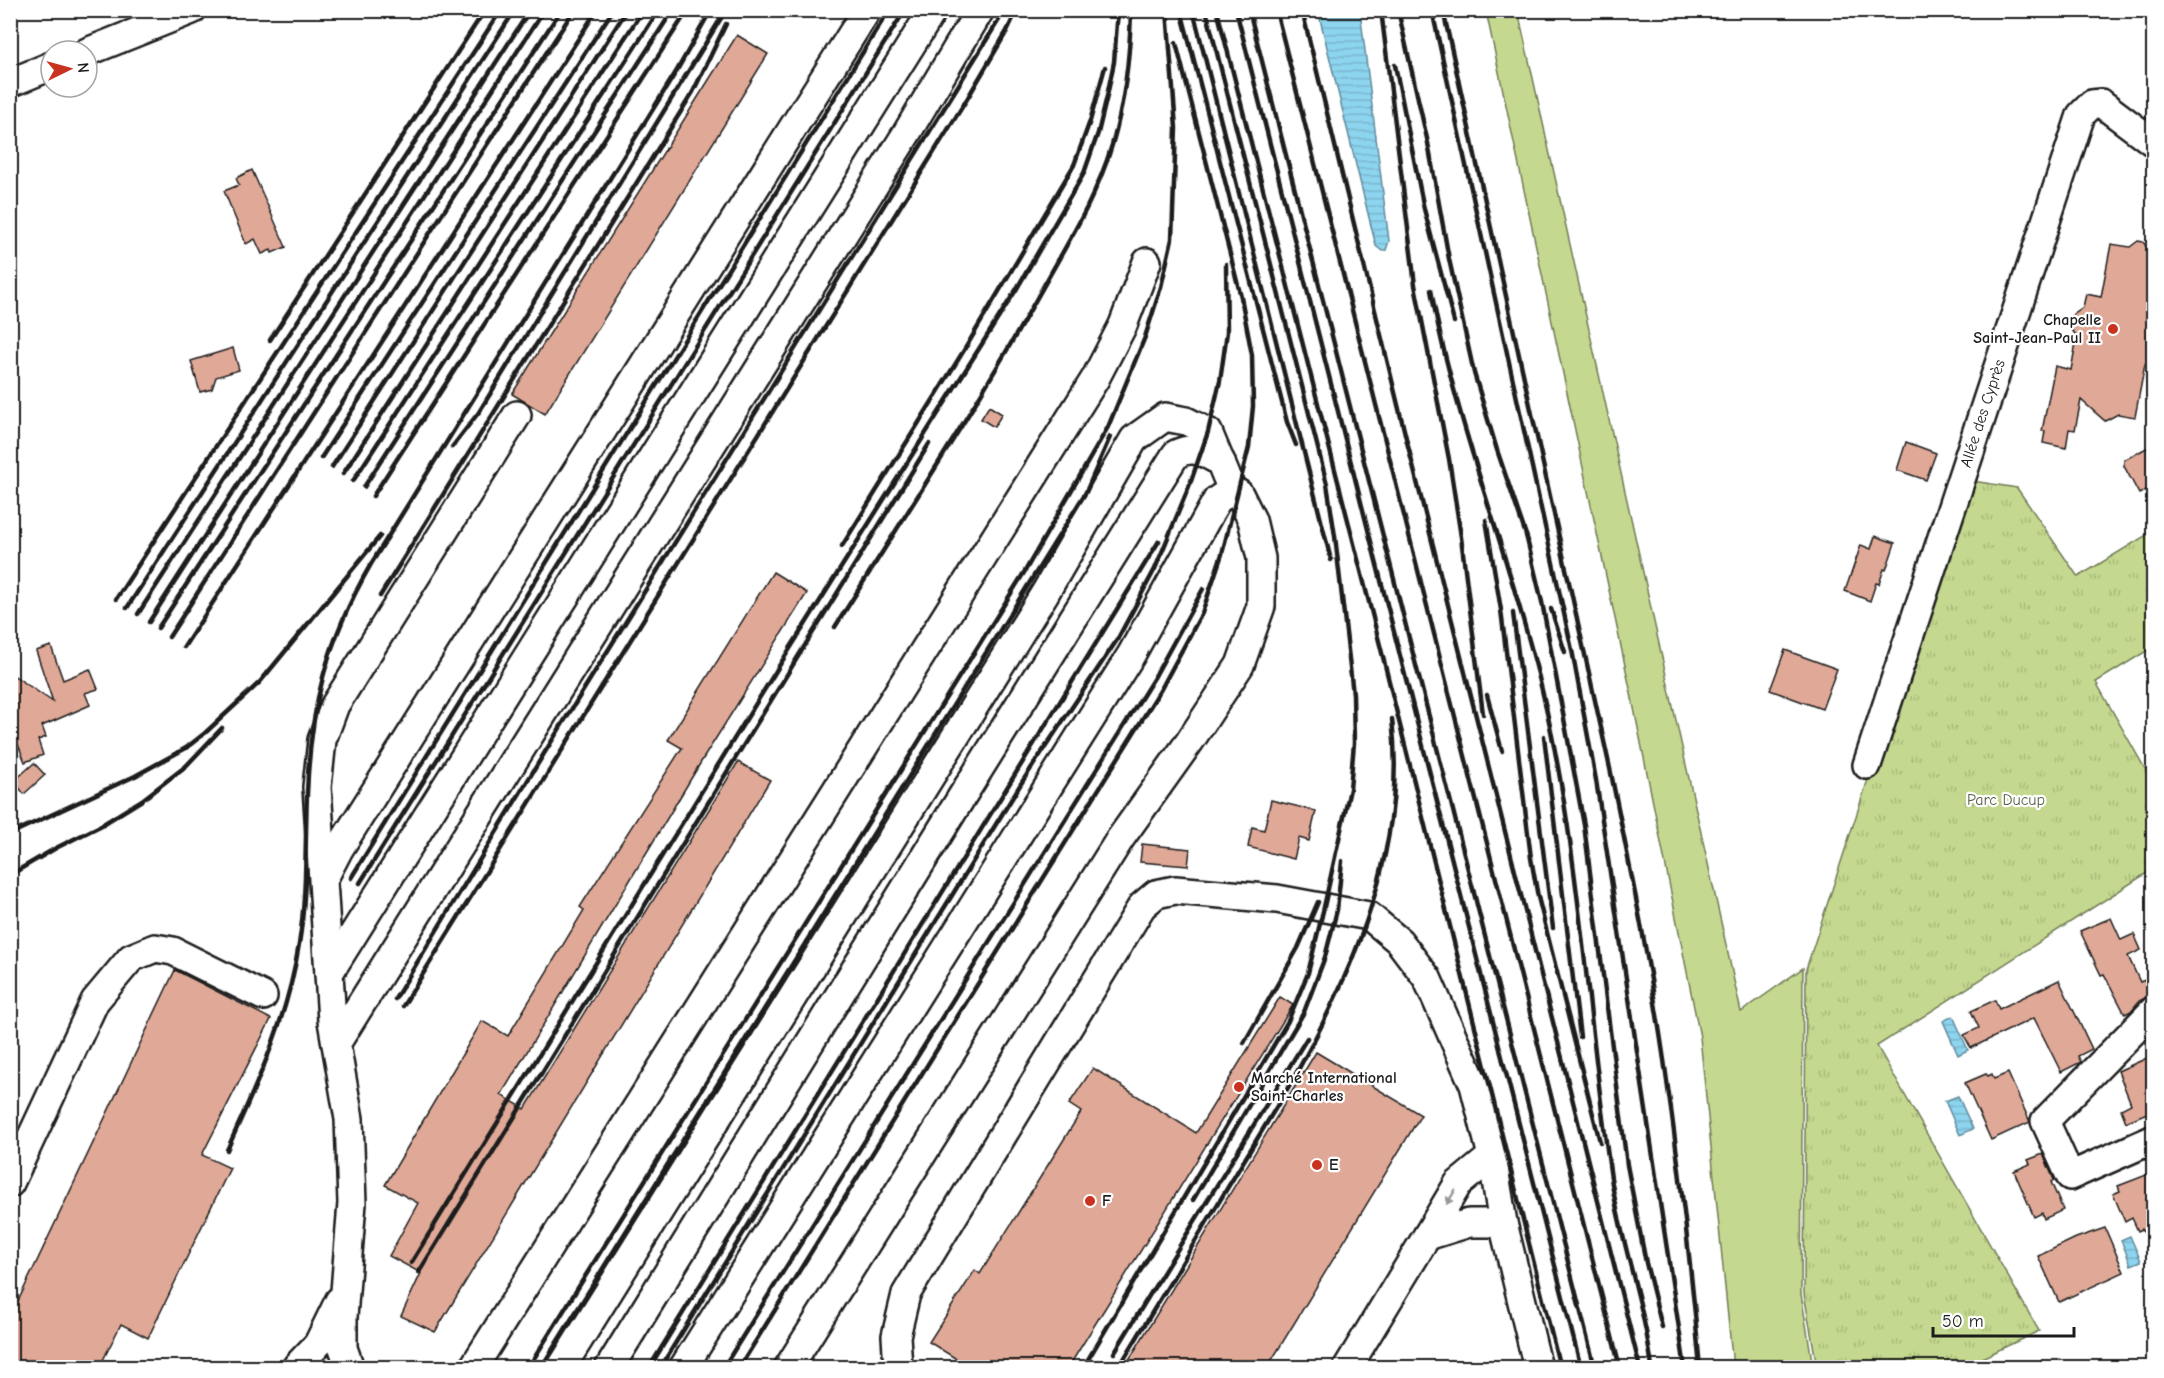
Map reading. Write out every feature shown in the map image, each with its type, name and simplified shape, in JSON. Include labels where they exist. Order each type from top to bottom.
[{"type":"street","points":[[99,47],[192,10]]},
{"type":"street","points":[[324,878],[352,828],[867,10]]},
{"type":"street","points":[[329,973],[933,10]]},
{"type":"street","points":[[336,1044],[905,136],[980,10]]},
{"type":"street","points":[[10,82],[39,71]]},
{"type":"street","name":"Allée des Cyprès","points":[[1867,765],[2081,115],[2092,104],[2101,103],[2154,143]]},
{"type":"street","points":[[472,1368],[1095,380],[1123,325],[1147,262]]},
{"type":"street","points":[[350,1368],[343,1348],[352,1203],[349,1119],[332,1021],[317,787],[322,740],[335,705],[517,415]]},
{"type":"street","points":[[561,1368],[1045,593],[1134,439],[1164,417],[1186,421],[1208,432],[1232,490],[1239,494],[1252,520],[1261,558],[1261,606],[1240,665],[1190,741],[1120,839],[788,1368]]},
{"type":"street","points":[[609,1368],[1176,454],[1186,449],[1201,451],[1221,462]]},
{"type":"street","points":[[683,1368],[1131,655],[1217,500],[1232,490]]},
{"type":"street","points":[[898,1368],[896,1336],[906,1294],[1142,906],[1156,894],[1175,890],[1277,899],[1369,916],[1399,941],[1427,978],[1474,1085],[1492,1156],[1503,1223],[1538,1368]]},
{"type":"street","points":[[10,1183],[95,1001],[131,958],[155,948],[173,951],[262,996]]},
{"type":"street","points":[[2154,1010],[2045,1121],[2070,1176],[2154,1139]]},
{"type":"street","points":[[1347,1368],[1458,1184],[1492,1156]]},
{"type":"street","points":[[1427,1236],[1469,1223],[1503,1223]]},
{"type":"street","points":[[296,1367],[318,1344],[332,1320],[346,1286]]},
{"type":"street","points":[[296,1367],[312,1362],[328,1363],[339,1368]]},
{"type":"green space","points":[[1486,11],[1518,11],[1741,1012],[1803,968],[1801,1294],[1813,1367],[1733,1367],[1700,1037],[1633,703]]},
{"type":"green space","name":"Parc Ducup","points":[[1966,480],[2017,488],[2078,577],[2153,531],[2153,647],[2096,682],[2153,783],[2153,869],[1877,1046],[2039,1331],[1963,1367],[1817,1367],[1804,1294],[1806,969]]},
{"type":"water","points":[[1318,11],[1360,11],[1389,241],[1386,250],[1382,251],[1376,246]]},
{"type":"water","points":[[1953,1016],[1968,1050],[1958,1055],[1943,1021]]},
{"type":"water","points":[[1958,1096],[1973,1129],[1960,1135],[1945,1101]]},
{"type":"water","points":[[2130,1236],[2141,1261],[2131,1265],[2121,1240]]},
{"type":"building","points":[[737,35],[768,54],[545,414],[512,394]]},
{"type":"building","points":[[252,170],[286,247],[272,253],[271,250],[262,254],[255,239],[246,244],[224,191],[239,185],[236,178]]},
{"type":"building","points":[[2138,241],[2143,242],[2150,251],[2154,252],[2154,365],[2145,364],[2135,417],[2118,414],[2105,421],[2081,400],[2075,430],[2069,429],[2066,448],[2043,443],[2045,431],[2042,431],[2055,366],[2071,370],[2077,337],[2070,327],[2073,314],[2083,307],[2086,294],[2101,297],[2111,244],[2130,247]]},
{"type":"building","points":[[233,348],[239,370],[216,377],[212,389],[200,392],[191,361]]},
{"type":"building","points":[[989,406],[1002,414],[994,427],[981,419]]},
{"type":"building","points":[[1906,442],[1936,453],[1926,480],[1897,470]]},
{"type":"building","points":[[2154,444],[2154,486],[2139,494],[2124,466],[2124,460]]},
{"type":"building","points":[[1875,536],[1895,543],[1886,570],[1884,569],[1879,584],[1876,583],[1870,601],[1845,591],[1861,545],[1871,549]]},
{"type":"building","points":[[773,572],[807,593],[701,762],[501,1095],[525,1109],[738,762],[770,780],[435,1332],[401,1316],[421,1273],[389,1256],[418,1203],[385,1185],[482,1021],[508,1036],[584,910],[580,907],[682,748],[668,740]]},
{"type":"building","points":[[51,646],[63,680],[90,669],[98,689],[85,693],[90,705],[42,726],[46,737],[38,740],[43,755],[25,762],[10,724],[10,673],[53,702],[36,651]]},
{"type":"building","points":[[1785,650],[1837,669],[1822,709],[1770,690]]},
{"type":"building","points":[[34,763],[45,775],[24,794],[14,781]]},
{"type":"building","points":[[1271,800],[1316,811],[1309,841],[1299,838],[1294,859],[1248,847],[1252,827],[1264,830]]},
{"type":"building","points":[[1142,844],[1190,849],[1188,866],[1140,862]]},
{"type":"building","points":[[2111,918],[2121,940],[2134,934],[2141,950],[2128,956],[2140,982],[2145,980],[2151,995],[2139,1001],[2131,1011],[2125,1014],[2104,974],[2101,975],[2080,931]]},
{"type":"building","points":[[175,970],[271,1019],[202,1155],[230,1168],[148,1338],[121,1324],[99,1368],[10,1368],[10,1318]]},
{"type":"building","points":[[2059,980],[2092,1049],[2078,1056],[2081,1062],[2061,1072],[2034,1018],[1971,1048],[1964,1035],[1979,1028],[1971,1011],[1995,1000],[1999,1009]]},
{"type":"building","name":"F","points":[[1280,997],[1293,1005],[1068,1368],[971,1368],[929,1342],[975,1270],[980,1274],[1081,1112],[1069,1104],[1093,1068],[1196,1133]]},
{"type":"building","name":"E","points":[[1316,1052],[1421,1115],[1267,1368],[1124,1368]]},
{"type":"building","points":[[2154,1055],[2154,1110],[2126,1122],[2121,1109],[2131,1104],[2118,1071]]},
{"type":"building","points":[[2008,1073],[2030,1122],[1991,1140],[1965,1083],[1986,1074],[1988,1076],[1992,1074],[1994,1079]]},
{"type":"building","points":[[2043,1154],[2054,1180],[2051,1182],[2063,1210],[2044,1219],[2042,1213],[2034,1217],[2014,1171],[2030,1164],[2028,1160]]},
{"type":"building","points":[[2154,1172],[2154,1255],[2142,1229],[2138,1231],[2132,1218],[2125,1222],[2113,1194],[2120,1191],[2118,1186]]},
{"type":"building","points":[[2105,1228],[2124,1272],[2059,1302],[2038,1256],[2076,1238]]},
{"type":"railway","points":[[270,340],[485,10]]},
{"type":"railway","points":[[116,599],[501,10]]},
{"type":"railway","points":[[127,608],[515,10]]},
{"type":"railway","points":[[138,614],[530,10]]},
{"type":"railway","points":[[149,622],[544,10]]},
{"type":"railway","points":[[158,628],[561,10]]},
{"type":"railway","points":[[169,637],[574,10]]},
{"type":"railway","points":[[184,647],[597,10]]},
{"type":"railway","points":[[321,458],[613,10]]},
{"type":"railway","points":[[332,467],[627,10]]},
{"type":"railway","points":[[343,474],[643,10]]},
{"type":"railway","points":[[353,481],[659,10]]},
{"type":"railway","points":[[364,487],[673,10]]},
{"type":"railway","points":[[373,496],[688,10]]},
{"type":"railway","points":[[227,1150],[270,1050],[294,971],[303,907],[307,794],[312,732],[324,675],[343,620],[371,564],[676,72],[711,10]]},
{"type":"railway","points":[[452,447],[479,412],[726,10]]},
{"type":"railway","points":[[351,878],[889,10]]},
{"type":"railway","points":[[360,883],[905,10]]},
{"type":"railway","points":[[395,999],[545,752],[1005,10]]},
{"type":"railway","points":[[403,1006],[967,99],[1017,10]]},
{"type":"railway","points":[[411,1263],[779,666],[1016,290],[1084,173],[1098,133],[1107,96],[1114,62],[1118,10]]},
{"type":"railway","points":[[835,627],[989,380],[1089,204],[1112,145],[1120,112],[1128,61],[1131,10]]},
{"type":"railway","points":[[528,1368],[1025,571],[1108,427],[1145,337],[1161,287],[1172,239],[1176,128],[1167,10]]},
{"type":"railway","points":[[1181,10],[1287,422],[1296,445]]},
{"type":"railway","points":[[1193,10],[1331,560]]},
{"type":"railway","points":[[1083,1368],[1288,1021],[1308,973],[1350,789],[1354,743],[1353,694],[1327,484],[1206,10]]},
{"type":"railway","points":[[1217,10],[1380,645],[1560,1368]]},
{"type":"railway","points":[[1236,10],[1581,1368]]},
{"type":"railway","points":[[1249,10],[1595,1368]]},
{"type":"railway","points":[[1276,10],[1620,1368]]},
{"type":"railway","points":[[1302,10],[1407,442],[1640,1368]]},
{"type":"railway","points":[[1381,10],[1415,285],[1449,459],[1483,714]]},
{"type":"railway","points":[[1398,10],[1428,143],[1449,259],[1474,373],[1528,541]]},
{"type":"railway","points":[[1432,10],[1572,650],[1596,780],[1685,1368]]},
{"type":"railway","points":[[1443,10],[1611,773],[1639,916],[1675,1137],[1700,1368]]},
{"type":"railway","points":[[380,596],[693,92],[726,24]]},
{"type":"railway","points":[[739,1368],[1161,689],[1202,613],[1222,554],[1249,447],[1253,406],[1252,355],[1241,297],[1176,43]]},
{"type":"railway","points":[[1395,65],[1424,209],[1454,322]]},
{"type":"railway","points":[[842,546],[966,347],[1074,165],[1090,121],[1105,67]]},
{"type":"railway","points":[[660,1368],[1022,782],[1117,640],[1155,569],[1190,484],[1208,432],[1220,381],[1227,332],[1226,264]]},
{"type":"railway","points":[[1431,290],[1454,391],[1515,590],[1542,690],[1555,750],[1574,872],[1611,1178],[1620,1226],[1644,1320],[1652,1368]]},
{"type":"railway","points":[[541,1368],[1086,492],[1110,437]]},
{"type":"railway","points":[[419,1272],[929,444]]},
{"type":"railway","points":[[1486,520],[1501,610],[1531,858],[1538,897],[1600,1142]]},
{"type":"railway","points":[[1526,535],[1542,602],[1584,825],[1627,1165],[1646,1263],[1662,1327]]},
{"type":"railway","points":[[10,834],[135,776],[186,748],[205,733],[260,682],[380,536]]},
{"type":"railway","points":[[649,1368],[1159,541]]},
{"type":"railway","points":[[723,1368],[1155,676],[1203,589]]},
{"type":"railway","points":[[1551,609],[1565,652]]},
{"type":"railway","points":[[1513,613],[1553,928]]},
{"type":"railway","points":[[1487,695],[1502,751]]},
{"type":"railway","points":[[1124,1359],[1289,1086],[1334,1001],[1353,956],[1370,910],[1383,863],[1392,816],[1395,768],[1392,719]]},
{"type":"railway","points":[[10,875],[100,826],[142,800],[186,766],[222,728]]},
{"type":"railway","points":[[1544,736],[1580,1037]]},
{"type":"railway","points":[[1193,1200],[1304,1012],[1325,957],[1337,910],[1342,861]]},
{"type":"railway","points":[[1244,1043],[1298,948],[1318,902]]},
{"type":"railway","points":[[1114,1353],[1307,1038]]},
{"type":"place","name":"Chapelle Saint-Jean-Paul II","points":[[2113,329]]},
{"type":"place","name":"Marché International Saint-Charles","points":[[1239,1087]]},
{"type":"place","name":"E","points":[[1317,1165]]},
{"type":"place","name":"F","points":[[1090,1201]]}]
